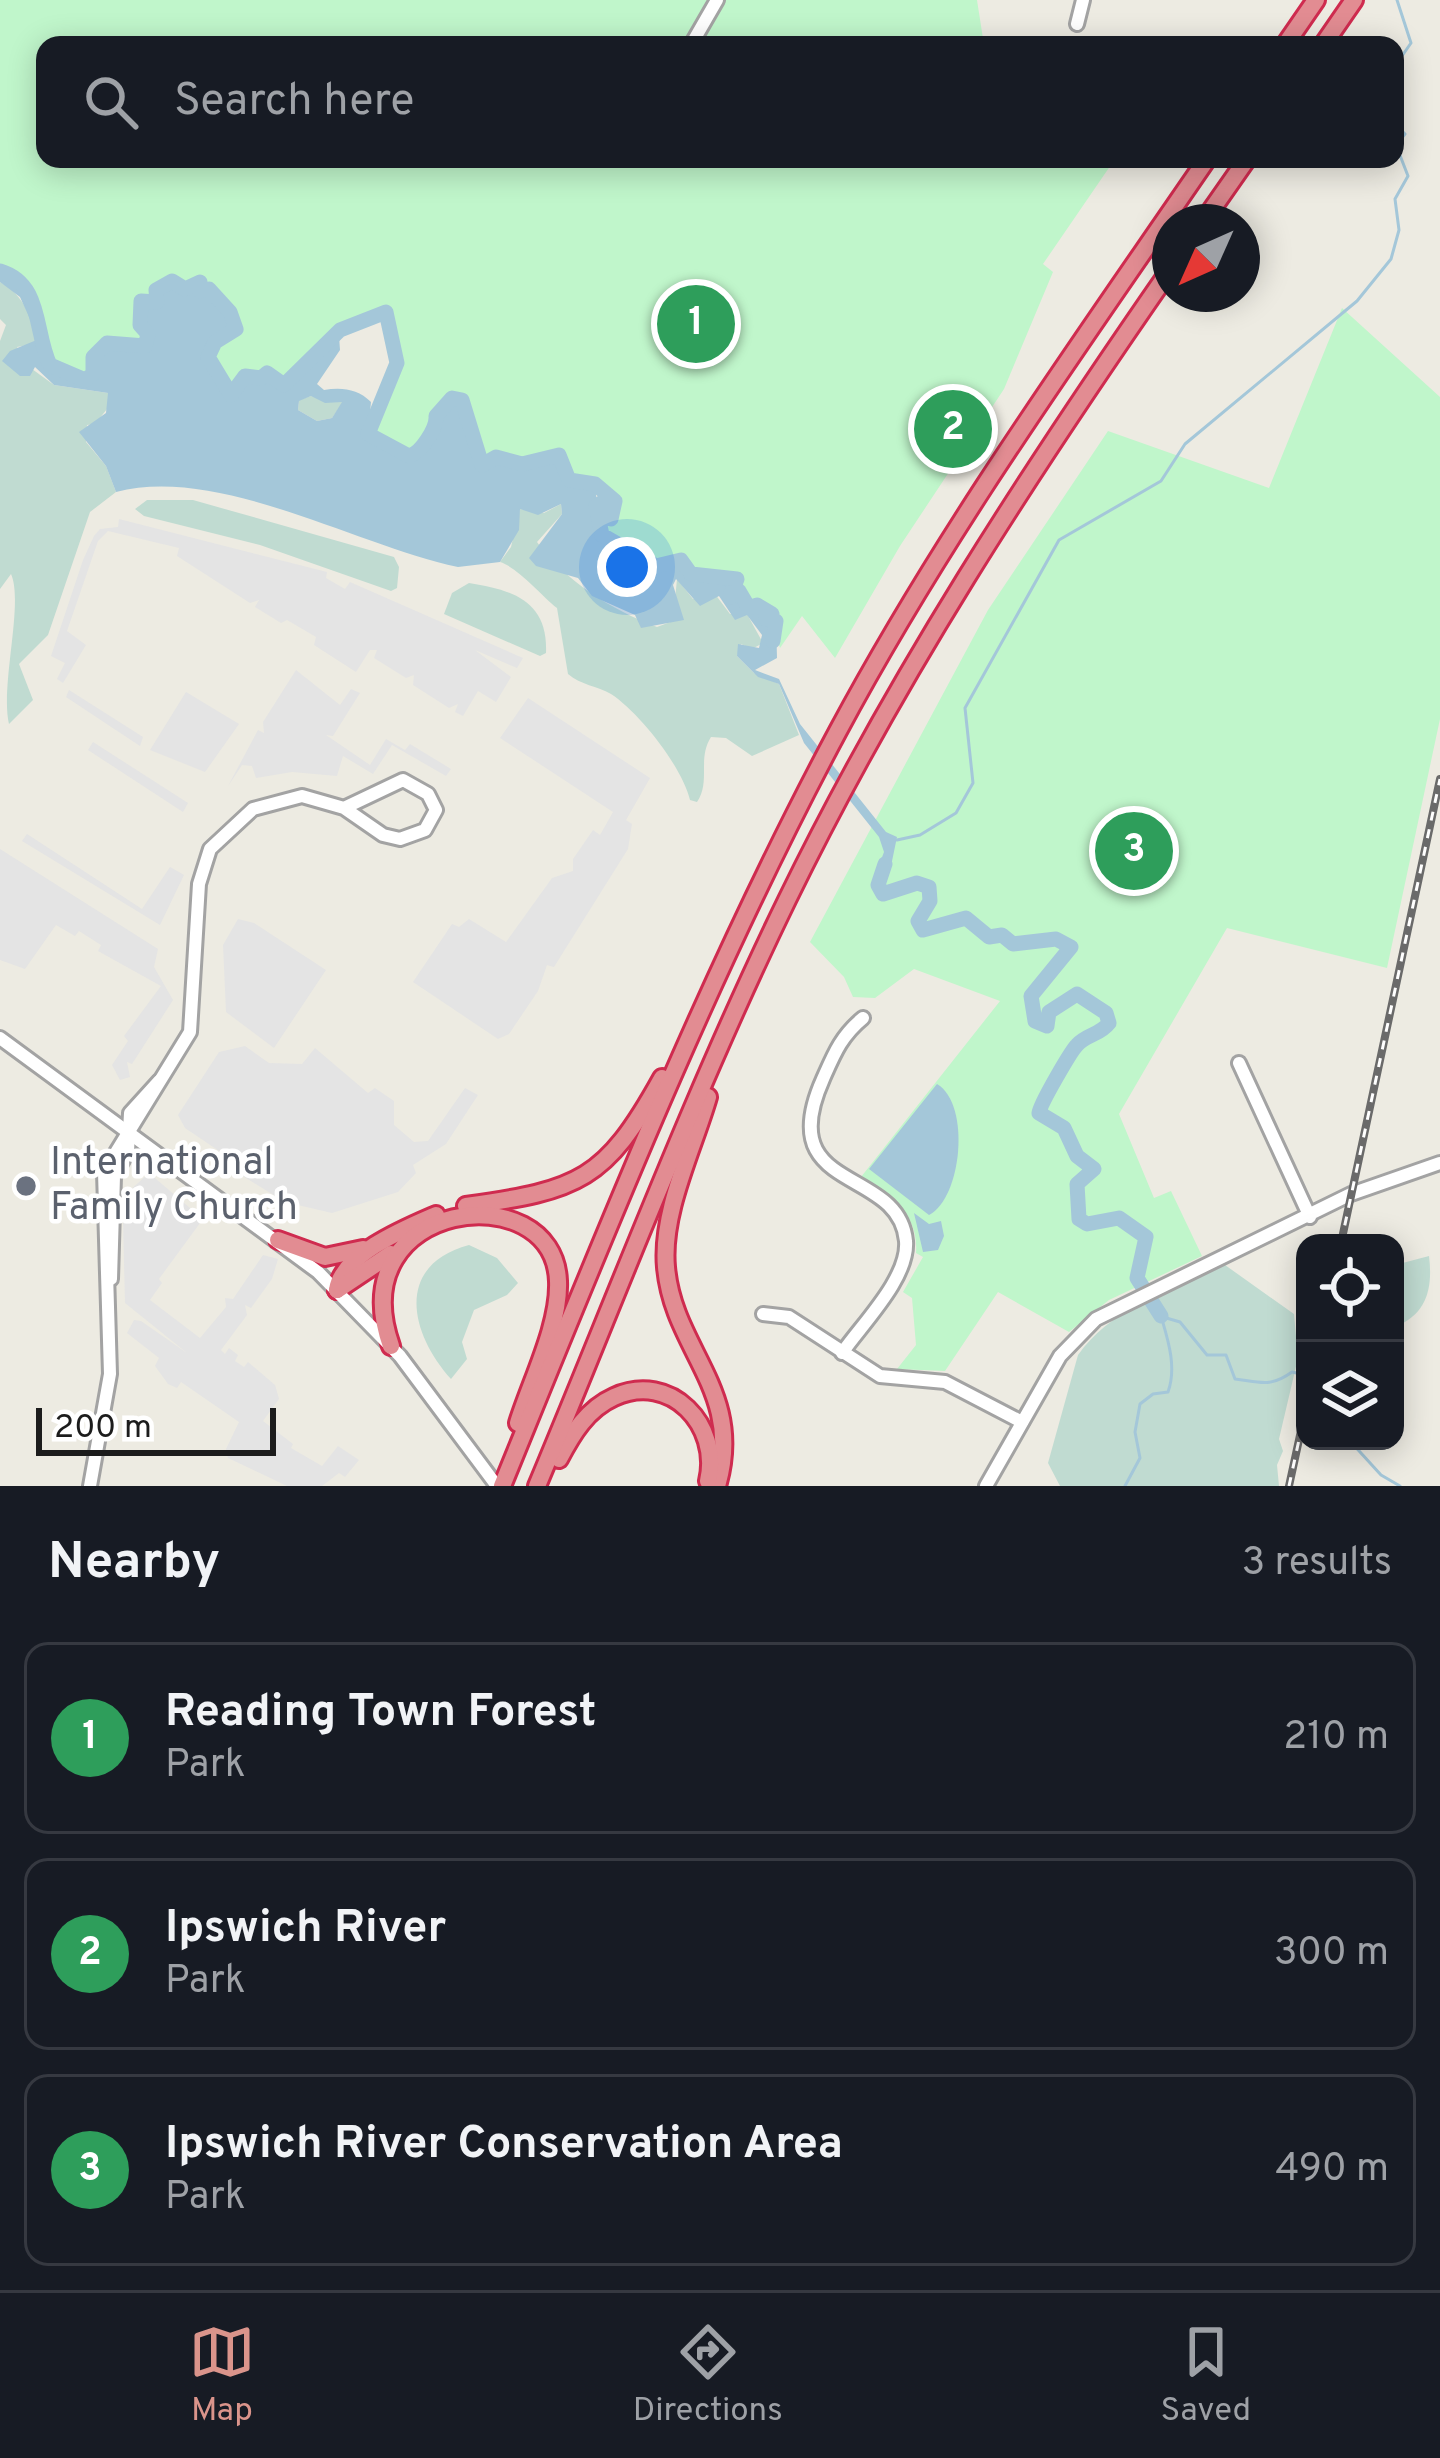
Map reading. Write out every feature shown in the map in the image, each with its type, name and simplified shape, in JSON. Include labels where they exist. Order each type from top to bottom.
[{"type":"highway","points":[[1291,36],[1316,0]]},
{"type":"highway","points":[[1329,36],[1354,0]]},
{"type":"highway","points":[[499,1486],[706,998],[824,758],[961,522],[1202,168]]},
{"type":"highway","points":[[1216,204],[1241,168]]},
{"type":"highway","points":[[541,1486],[734,1012],[846,785],[977,558],[1152,297]]},
{"type":"highway","points":[[338,1290],[401,1239],[464,1206],[551,1192],[592,1171],[634,1126],[706,998]]},
{"type":"highway","points":[[718,1486],[724,1447],[721,1409],[671,1292],[666,1255],[734,1012]]},
{"type":"highway","points":[[278,1240],[332,1258],[443,1223],[494,1215],[529,1228],[551,1253],[557,1296],[508,1464]]},
{"type":"highway","points":[[391,1346],[380,1316],[380,1287],[401,1239]]},
{"type":"highway","points":[[541,1486],[592,1411],[615,1396],[642,1390],[674,1398],[698,1419],[711,1453],[707,1486]]},
{"type":"street","points":[[696,36],[717,0]]},
{"type":"street","points":[[1077,24],[1083,0]]},
{"type":"street","points":[[90,1486],[109,1392],[110,1284],[116,1256],[114,1176],[128,1151],[130,1132],[176,1063],[196,1008],[199,884],[215,842],[238,818],[270,802],[302,796],[344,808],[383,835],[400,839],[425,830],[436,810],[428,794],[403,780],[344,808]]},
{"type":"street","points":[[842,1353],[900,1269],[906,1251],[895,1215],[826,1165],[809,1130],[812,1105],[841,1038],[863,1018]]},
{"type":"street","points":[[0,1038],[278,1240],[338,1290],[391,1346],[499,1486]]},
{"type":"street","points":[[1239,1063],[1310,1217]]},
{"type":"street","points":[[986,1486],[1076,1336],[1134,1298],[1351,1194],[1440,1163]]},
{"type":"street","points":[[763,1314],[789,1316],[880,1376],[954,1385],[1022,1422]]},
{"type":"shaded area","points":[[0,271],[14,277],[31,298],[50,365],[85,380],[93,374],[93,357],[107,343],[145,346],[148,334],[140,325],[141,301],[157,301],[160,285],[172,281],[185,288],[200,282],[200,291],[209,289],[230,312],[236,329],[215,342],[209,356],[231,394],[238,392],[245,376],[267,373],[284,385],[299,365],[339,336],[340,350],[317,384],[324,390],[355,392],[371,402],[368,434],[409,456],[416,454],[452,398],[466,406],[483,466],[496,457],[522,464],[559,455],[569,480],[595,488],[602,535],[657,566],[681,560],[691,574],[735,578],[730,596],[739,591],[749,607],[757,605],[772,614],[766,619],[776,621],[777,658],[755,670],[779,679],[800,724],[886,832],[897,837],[891,866],[881,880],[875,876],[884,852],[879,837],[804,743],[779,684],[758,677],[737,656],[738,644],[759,648],[762,635],[747,615],[735,620],[719,596],[700,606],[676,579],[673,585],[684,620],[641,628],[635,615],[592,596],[578,578],[536,566],[529,558],[562,514],[561,504],[538,515],[520,509],[519,530],[500,562],[458,567],[242,498],[156,487],[116,492],[106,466],[79,432],[106,413],[108,393],[54,385],[35,367],[30,376],[20,376],[2,361],[10,351],[39,339],[20,297],[0,282]],"holes":[[[311,396],[325,403],[342,402],[332,418],[317,421],[298,410],[299,401]]]},
{"type":"shaded area","points":[[0,282],[21,301],[34,325],[38,343],[17,347],[32,369],[54,385],[108,393],[111,404],[95,424],[87,425],[86,442],[106,466],[116,492],[90,512],[48,635],[19,664],[33,700],[9,724],[7,689],[15,604],[11,574],[0,589],[0,341],[6,325],[0,319]]},
{"type":"shaded area","points":[[311,396],[343,402],[332,418],[317,421],[298,410],[299,400]]},
{"type":"shaded area","points":[[147,500],[193,500],[394,557],[399,567],[397,588],[391,591],[260,545],[144,516],[135,509]]},
{"type":"shaded area","points":[[561,504],[562,514],[537,542],[575,582],[607,603],[657,627],[673,621],[677,579],[693,599],[715,594],[730,614],[747,614],[763,643],[752,649],[741,644],[737,656],[754,673],[779,684],[799,735],[752,756],[726,738],[711,737],[701,794],[697,802],[690,800],[669,757],[634,714],[611,694],[568,674],[557,608],[500,562],[511,547],[520,509],[544,513]]},
{"type":"shaded area","points":[[119,519],[327,572],[326,578],[345,589],[350,582],[523,658],[517,668],[475,650],[511,677],[496,702],[478,691],[463,716],[455,712],[458,704],[449,708],[413,685],[414,675],[406,678],[374,658],[377,650],[370,650],[356,672],[314,645],[316,637],[255,607],[259,600],[250,603],[177,556],[179,548],[108,531],[98,541],[67,631],[86,645],[63,683],[57,679],[65,663],[51,656],[83,560],[100,529],[118,527]]},
{"type":"shaded area","points":[[469,583],[525,601],[541,621],[546,653],[540,656],[444,614],[452,593]]},
{"type":"shaded area","points":[[296,670],[340,705],[351,689],[360,693],[333,736],[326,735],[370,765],[386,739],[405,750],[410,744],[451,769],[446,776],[392,745],[373,774],[343,756],[337,776],[292,772],[256,778],[252,766],[242,765],[228,786],[258,730],[264,733],[263,722]]},
{"type":"shaded area","points":[[69,690],[143,737],[140,746],[66,697]]},
{"type":"shaded area","points":[[186,692],[239,724],[205,772],[150,750]]},
{"type":"shaded area","points":[[528,698],[650,778],[626,820],[632,824],[628,849],[554,967],[547,965],[538,991],[509,1034],[498,1039],[413,982],[452,924],[459,927],[469,919],[506,942],[552,878],[573,871],[573,859],[593,830],[600,835],[613,812],[500,738]]},
{"type":"shaded area","points":[[93,742],[188,803],[183,812],[88,750]]},
{"type":"shaded area","points":[[27,834],[142,909],[170,867],[184,875],[160,925],[22,841]]},
{"type":"shaded area","points":[[0,849],[158,949],[154,967],[173,1000],[132,1064],[127,1062],[130,1077],[120,1080],[112,1065],[128,1041],[124,1036],[161,986],[98,951],[101,945],[79,931],[75,936],[56,925],[25,969],[0,960]]},
{"type":"shaded area","points":[[238,919],[254,923],[326,970],[274,1048],[226,1012],[223,945]]},
{"type":"shaded area","points":[[245,1046],[269,1063],[302,1064],[315,1048],[368,1093],[375,1088],[394,1101],[394,1125],[414,1142],[428,1141],[465,1088],[478,1095],[446,1144],[413,1165],[416,1173],[398,1192],[332,1213],[285,1202],[223,1164],[225,1155],[185,1128],[178,1115],[219,1052]]},
{"type":"shaded area","points":[[937,1084],[955,1111],[958,1151],[949,1190],[929,1215],[869,1169]]},
{"type":"shaded area","points":[[149,1173],[203,1219],[159,1279],[162,1283],[150,1300],[200,1338],[226,1307],[225,1298],[233,1299],[263,1255],[278,1259],[272,1279],[251,1308],[245,1305],[247,1315],[221,1350],[225,1354],[229,1348],[238,1355],[235,1361],[244,1367],[248,1362],[275,1385],[279,1399],[263,1421],[293,1444],[291,1448],[322,1466],[338,1446],[359,1460],[345,1477],[339,1473],[322,1486],[287,1486],[228,1458],[226,1449],[239,1422],[181,1382],[177,1388],[168,1384],[155,1366],[159,1358],[127,1333],[134,1320],[141,1321],[187,1353],[125,1303],[123,1220],[132,1199],[127,1193]]},
{"type":"shaded area","points":[[914,1213],[929,1224],[941,1221],[944,1236],[938,1250],[923,1252]]},
{"type":"shaded area","points":[[469,1245],[497,1258],[518,1283],[507,1295],[474,1310],[462,1342],[467,1359],[451,1379],[426,1341],[416,1302],[429,1268]]},
{"type":"shaded area","points":[[1429,1256],[1430,1279],[1426,1299],[1404,1323],[1404,1263]]},
{"type":"shaded area","points":[[1225,1265],[1294,1314],[1296,1367],[1279,1439],[1283,1451],[1277,1465],[1279,1486],[1060,1486],[1048,1463],[1078,1355],[1108,1324],[1164,1290]]},
{"type":"green space","points":[[0,0],[977,0],[983,36],[36,36],[36,168],[1109,168],[1043,264],[1053,272],[1004,389],[900,546],[835,658],[802,616],[780,648],[772,622],[766,619],[771,614],[730,597],[736,579],[691,574],[667,560],[656,566],[602,535],[596,505],[606,502],[606,518],[611,519],[615,501],[595,485],[574,483],[563,463],[496,457],[482,465],[462,400],[452,398],[416,454],[409,456],[368,434],[397,364],[386,312],[340,330],[284,385],[273,376],[253,376],[231,395],[208,357],[215,342],[228,338],[230,312],[200,291],[202,285],[185,289],[172,282],[160,285],[160,298],[140,311],[140,325],[148,334],[145,346],[121,343],[85,380],[53,368],[10,274],[0,271]]},
{"type":"green space","points":[[1342,308],[1440,397],[1440,719],[1387,968],[1227,928],[1119,1114],[1154,1198],[1171,1191],[1202,1256],[1109,1300],[1069,1332],[998,1292],[945,1371],[897,1369],[916,1345],[912,1298],[903,1292],[923,1257],[916,1253],[908,1217],[861,1177],[1000,1001],[914,969],[875,998],[853,997],[844,977],[810,942],[988,610],[1108,431],[1269,488]]},
{"type":"waterway","points":[[1397,0],[1411,43],[1404,53]]},
{"type":"waterway","points":[[897,840],[920,835],[956,813],[973,783],[965,708],[1059,540],[1161,481],[1185,444],[1357,301],[1391,259],[1399,230],[1395,199],[1408,176],[1404,166]]},
{"type":"waterway","points":[[0,271],[14,277],[30,298],[50,365],[85,380],[93,374],[93,357],[107,343],[145,346],[148,334],[140,325],[141,301],[157,302],[156,290],[172,281],[185,289],[200,282],[200,291],[209,289],[230,312],[236,329],[215,342],[208,357],[231,395],[245,376],[261,378],[267,373],[284,385],[340,330],[386,312],[397,363],[368,434],[409,456],[423,445],[436,416],[452,398],[462,400],[482,465],[496,457],[522,464],[559,455],[569,480],[595,484],[615,501],[611,519],[606,518],[604,501],[596,506],[602,535],[656,566],[681,560],[691,574],[737,579],[730,597],[739,591],[749,608],[757,605],[772,614],[766,619],[776,621],[773,641]]},
{"type":"waterway","points":[[885,864],[878,885],[883,894],[917,883],[929,887],[930,901],[918,921],[923,930],[966,918],[989,937],[1002,935],[1013,944],[1056,939],[1071,947],[1031,996],[1035,1021],[1047,1026],[1049,1012],[1077,994],[1106,1013],[1109,1023],[1077,1045],[1039,1113],[1064,1128],[1077,1156],[1094,1169],[1077,1184],[1079,1219],[1087,1224],[1119,1218],[1146,1237],[1137,1278],[1161,1316]]},
{"type":"waterway","points":[[1125,1486],[1140,1458],[1135,1432],[1140,1404],[1153,1394],[1168,1392],[1171,1383],[1161,1316]]},
{"type":"waterway","points":[[1163,1317],[1180,1322],[1207,1355],[1226,1355],[1235,1379],[1265,1383],[1296,1373]]},
{"type":"waterway","points":[[1358,1450],[1381,1475],[1400,1486]]},
{"type":"railway","points":[[1343,1234],[1440,779]]},
{"type":"railway","points":[[1289,1486],[1297,1450]]},
{"type":"place","name":"Reading Town Forest","points":[[696,324]]},
{"type":"place","name":"Ipswich River","points":[[953,429]]},
{"type":"place","name":"Ipswich River Conservation Area","points":[[1134,851]]},
{"type":"place","name":"International Family Church","points":[[26,1186]]}]
